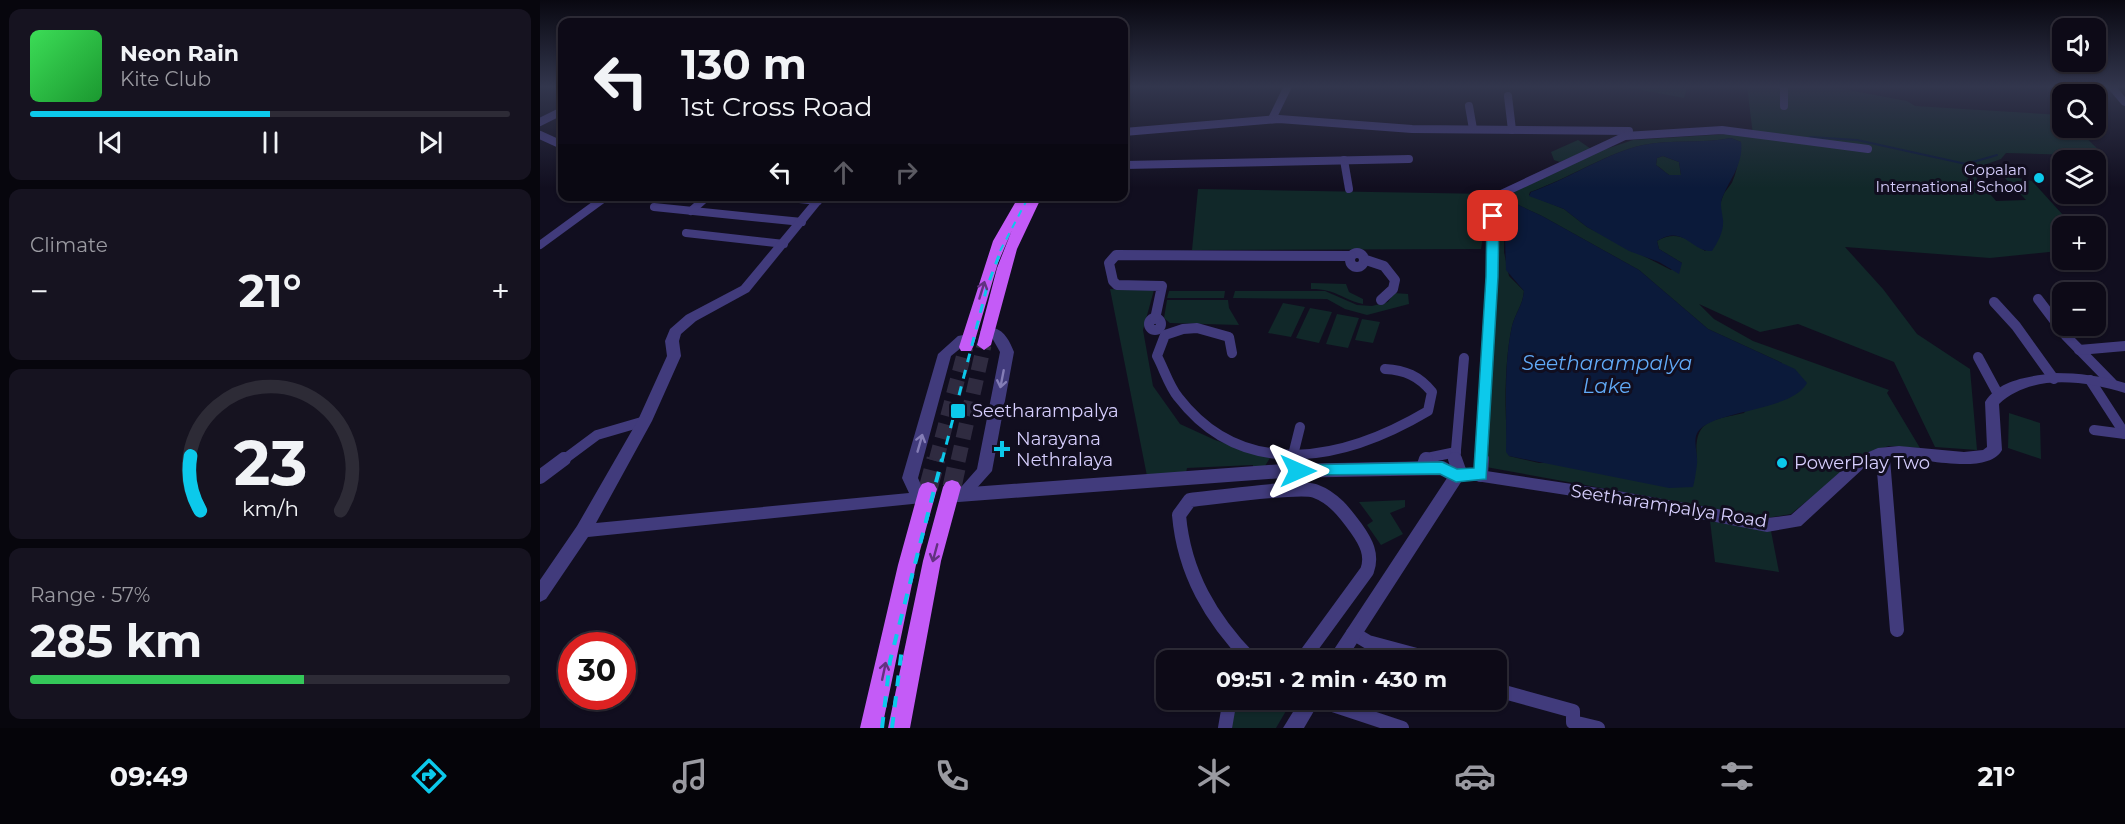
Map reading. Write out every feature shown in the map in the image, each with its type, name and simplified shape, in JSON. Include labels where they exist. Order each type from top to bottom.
[{"type":"main road","points":[[968,342],[990,263],[999,241],[1022,201]]},
{"type":"main road","points":[[986,338],[1007,254],[1016,231],[1033,201]]},
{"type":"main road","points":[[899,728],[932,561],[955,493]]},
{"type":"main road","points":[[871,728],[924,496]]},
{"type":"street","points":[[1128,132],[1261,120]]},
{"type":"street","points":[[1286,120],[1412,129],[1629,131]]},
{"type":"street","points":[[1471,120],[1473,129]]},
{"type":"street","points":[[1511,120],[1512,130]]},
{"type":"street","points":[[1481,475],[1494,202],[1501,194],[1625,136],[1722,130],[1868,149]]},
{"type":"street","points":[[540,135],[558,143]]},
{"type":"street","points":[[1128,165],[1409,159]]},
{"type":"street","points":[[1344,160],[1349,189]]},
{"type":"street","points":[[540,239],[592,201]]},
{"type":"street","points":[[540,245],[600,201]]},
{"type":"street","points":[[691,211],[702,201]]},
{"type":"street","points":[[540,594],[583,531],[645,421],[674,356],[672,341],[675,332],[691,318],[745,288],[818,201]]},
{"type":"street","points":[[654,207],[802,222]]},
{"type":"street","points":[[686,233],[784,244]]},
{"type":"street","points":[[1381,300],[1393,290],[1395,280],[1384,266],[1366,260],[1363,264],[1352,265],[1348,261],[1351,256],[1116,255],[1109,263],[1113,281],[1117,285],[1162,286],[1157,356],[1161,367],[1178,400],[1203,425],[1233,443],[1286,455],[1332,453],[1369,443],[1407,425],[1428,411],[1432,392],[1425,383],[1401,369],[1385,369]]},
{"type":"street","points":[[2038,299],[2079,350],[2118,386]]},
{"type":"street","points":[[1994,302],[2054,379]]},
{"type":"street","points":[[1158,329],[1165,335],[1189,327],[1208,328],[1229,337],[1232,353]]},
{"type":"street","points":[[955,493],[984,471],[1007,352],[1003,342],[994,332],[986,338]]},
{"type":"street","points":[[924,496],[910,478],[945,354],[963,339],[968,342]]},
{"type":"street","points":[[2079,350],[2125,346]]},
{"type":"street","points":[[1978,357],[1998,394],[2030,381],[2054,379],[2090,380],[2118,386]]},
{"type":"street","points":[[1342,650],[1458,475],[1455,464],[1464,358]]},
{"type":"street","points":[[2090,380],[2124,432]]},
{"type":"street","name":"Seetharampalya Road","points":[[1458,475],[1481,475],[1767,525],[1795,522],[1862,460],[1878,454],[1899,452],[1964,458],[1986,456],[1995,450],[1992,402],[1998,394]]},
{"type":"street","points":[[540,477],[597,435],[645,421]]},
{"type":"street","points":[[1287,490],[1279,472],[1300,427]]},
{"type":"street","points":[[2094,430],[2124,432]]},
{"type":"street","points":[[1423,468],[1427,458],[1456,452]]},
{"type":"street","points":[[1878,454],[1885,462],[1897,630]]},
{"type":"street","points":[[1286,455],[1298,471]]},
{"type":"street","points":[[955,493],[1298,471],[1423,468],[1448,469],[1458,475]]},
{"type":"street","points":[[1240,650],[1202,597],[1184,556],[1179,515],[1185,504],[1197,498],[1309,489],[1322,492],[1330,498],[1357,531],[1370,553],[1367,572],[1309,650]]},
{"type":"street","points":[[583,531],[924,496]]},
{"type":"street","points":[[1353,633],[1368,642],[1398,650]]},
{"type":"street","points":[[1507,693],[1573,711],[1573,722],[1598,728]]},
{"type":"street","points":[[1225,728],[1228,710]]},
{"type":"street","points":[[1293,728],[1305,710]]},
{"type":"street","points":[[1347,710],[1402,728]]},
{"type":"green space","points":[[1751,120],[2052,120],[2052,138],[2086,138],[2099,150],[2052,150],[2052,154],[2006,153],[2001,159],[1970,170],[1996,201],[2026,200],[2001,174],[2032,181],[2064,216],[2052,216],[2052,252],[1990,258],[1845,247],[1883,289],[1917,334],[1970,369],[1977,450],[1935,447],[1894,362],[1798,324],[1760,332],[1699,304],[1714,319],[1753,341],[1889,390],[1887,393],[1920,448],[1889,446],[1865,453],[1791,514],[1767,518],[1486,467],[1496,292],[1496,212],[1501,197],[1597,152],[1633,140],[1728,134],[1874,149],[1753,135]],"holes":[[[1731,138],[1741,142],[1735,176],[1720,204],[1722,222],[1720,234],[1705,251],[1682,237],[1670,236],[1657,241],[1659,249],[1682,263],[1671,270],[1587,227],[1564,209],[1529,195],[1530,192],[1600,160],[1654,143]],[[1514,203],[1542,216],[1639,270],[1708,329],[1782,363],[1744,413],[1721,418],[1705,425],[1698,438],[1697,462],[1539,463],[1509,456],[1506,425],[1507,357],[1512,326],[1524,291],[1509,276],[1504,252],[1504,207]]]},
{"type":"green space","points":[[1578,140],[1591,149],[1560,162],[1554,160],[1551,152]]},
{"type":"green space","points":[[1663,156],[1679,162],[1681,175],[1670,175],[1656,165],[1657,158]]},
{"type":"green space","points":[[1198,189],[1490,194],[1481,249],[1192,250]]},
{"type":"green space","points":[[1311,283],[1346,284],[1349,292],[1363,299],[1363,304],[1333,292],[1311,289]]},
{"type":"green space","points":[[1110,289],[1154,290],[1143,330],[1153,386],[1180,424],[1215,440],[1270,458],[1263,469],[1253,470],[1253,465],[1187,468],[1186,473],[1147,476]]},
{"type":"green space","points":[[1169,291],[1225,291],[1224,298],[1167,298]]},
{"type":"green space","points":[[1235,291],[1325,291],[1357,305],[1372,306],[1388,302],[1394,293],[1408,294],[1409,304],[1367,315],[1345,309],[1327,299],[1233,298]]},
{"type":"green space","points":[[1167,300],[1228,300],[1229,308],[1239,325],[1170,323],[1164,318]]},
{"type":"green space","points":[[1283,303],[1305,307],[1291,337],[1268,333]]},
{"type":"green space","points":[[1310,308],[1332,312],[1319,343],[1296,338]]},
{"type":"green space","points":[[1337,314],[1359,318],[1348,348],[1326,344]]},
{"type":"green space","points":[[1362,319],[1380,322],[1373,343],[1355,340]]},
{"type":"green space","points":[[2009,413],[2040,423],[2041,459],[2008,448]]},
{"type":"green space","points":[[1405,500],[1405,507],[1390,513],[1403,534],[1381,545],[1367,525],[1373,521],[1359,502]]},
{"type":"green space","points":[[1710,521],[1771,531],[1779,572],[1715,562]]},
{"type":"green space","points":[[1235,710],[1287,710],[1276,728],[1231,728]]},
{"type":"water","points":[[1731,138],[1741,142],[1741,150],[1738,164],[1722,199],[1723,228],[1714,248],[1712,251],[1704,250],[1674,235],[1657,241],[1659,249],[1682,263],[1679,274],[1659,262],[1629,251],[1587,227],[1564,209],[1529,196],[1531,192],[1629,149],[1654,143]],"holes":[[[1663,156],[1679,162],[1681,175],[1669,175],[1656,165],[1657,158]]]},
{"type":"water","name":"Seetharampalya Lake","points":[[1514,203],[1639,270],[1708,329],[1795,369],[1807,383],[1798,393],[1783,401],[1714,421],[1702,427],[1696,436],[1697,464],[1693,487],[1669,488],[1509,456],[1506,452],[1507,357],[1512,326],[1524,291],[1506,270],[1504,207]]},
{"type":"waterway","points":[[1810,137],[1857,140],[1966,164],[1997,155]]},
{"type":"tunnel","points":[[958,461],[984,345]]},
{"type":"tunnel","points":[[936,461],[966,347]]},
{"type":"tunnel","points":[[928,489],[936,459]]},
{"type":"tunnel","points":[[952,487],[958,459]]},
{"type":"railway","points":[[1000,251],[1026,201]]},
{"type":"railway","points":[[942,461],[987,287],[1001,250]]},
{"type":"railway","points":[[882,728],[890,661],[942,459]]},
{"type":"railway","points":[[892,728],[902,648]]},
{"type":"place","name":"Gopalan International School","points":[[2039,178]]},
{"type":"place","name":"Seetharampalya","points":[[958,411]]},
{"type":"place","name":"Narayana Nethralaya","points":[[1002,449]]},
{"type":"place","name":"PowerPlay Two","points":[[1782,463]]},
{"type":"route","points":[[1298,471],[1442,468],[1448,469],[1456,476],[1466,473],[1481,475],[1492,277],[1493,216]]}]
